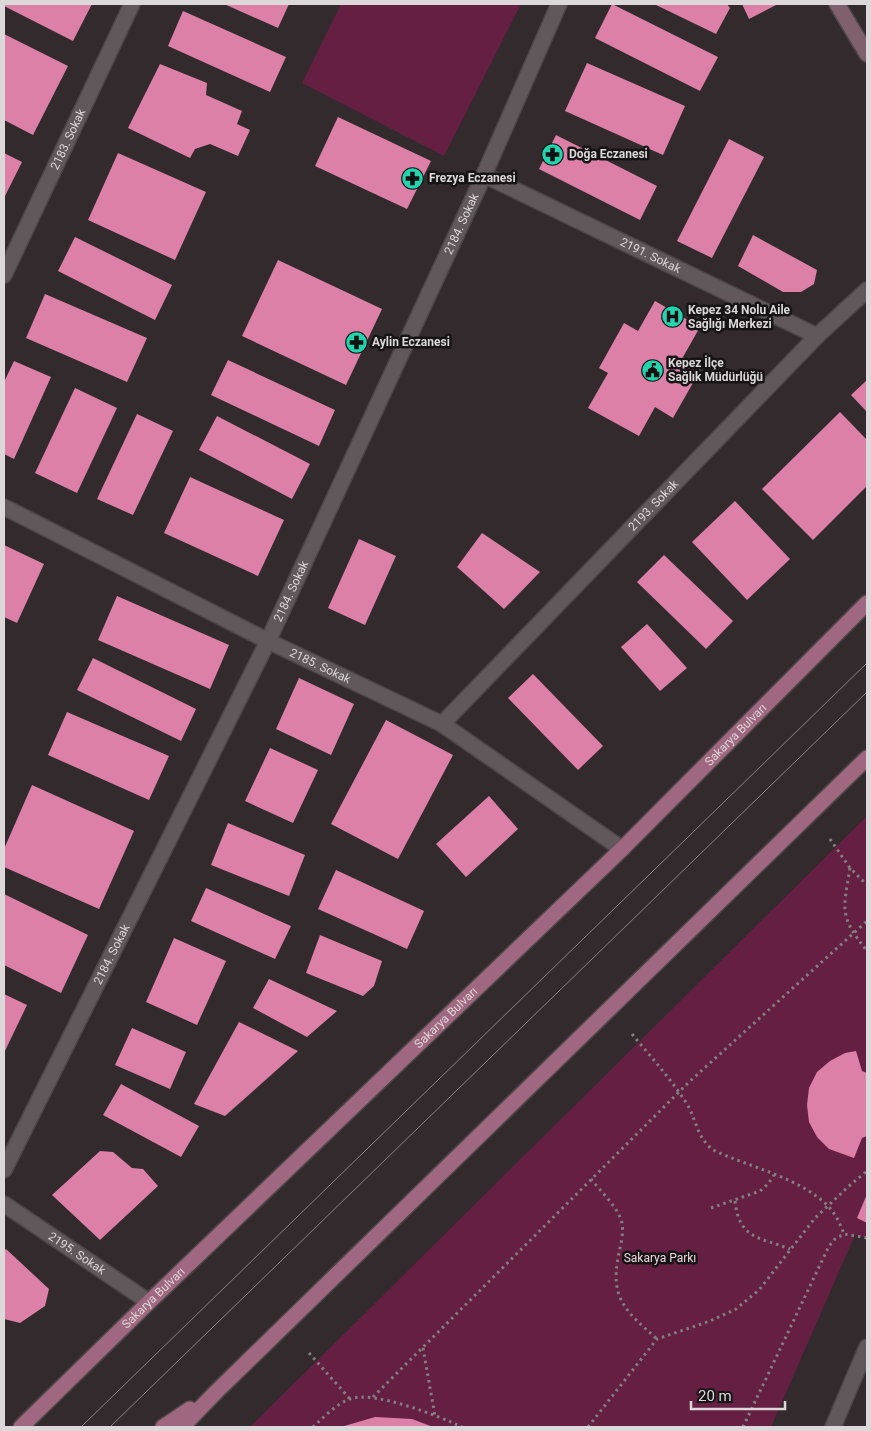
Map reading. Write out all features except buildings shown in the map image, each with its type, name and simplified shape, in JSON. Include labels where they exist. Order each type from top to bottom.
[{"type":"main road","name":"Sakarya Bulvarı","points":[[21,1427],[622,849],[867,603]]},
{"type":"main road","points":[[182,1427],[867,758]]},
{"type":"main road","points":[[164,1427],[217,1391]]},
{"type":"street","name":"2183. Sokak","points":[[4,275],[132,4]]},
{"type":"street","name":"2184. Sokak","points":[[4,1170],[268,641],[484,176],[559,4]]},
{"type":"street","points":[[837,4],[867,54]]},
{"type":"street","name":"2191. Sokak","points":[[484,176],[817,336]]},
{"type":"street","name":"2193. Sokak","points":[[442,724],[817,336],[867,290]]},
{"type":"street","name":"2185. Sokak","points":[[4,506],[268,641],[442,724],[622,849]]},
{"type":"street","name":"2195. Sokak","points":[[4,1204],[149,1302]]},
{"type":"street","points":[[832,1427],[867,1348]]},
{"type":"path","points":[[830,839],[850,868],[867,885]]},
{"type":"path","points":[[850,868],[844,903],[845,915],[853,934],[867,951]]},
{"type":"path","points":[[373,1397],[680,1092],[867,921]]},
{"type":"path","points":[[632,1034],[680,1092],[704,1144],[725,1156],[774,1174],[804,1189],[828,1206],[838,1218],[844,1234]]},
{"type":"path","points":[[588,1427],[657,1338],[710,1321],[736,1309],[759,1290],[815,1218],[867,1171]]},
{"type":"path","points":[[711,1208],[760,1191],[768,1184],[774,1174]]},
{"type":"path","points":[[591,1179],[618,1214],[622,1224],[622,1237],[616,1268],[616,1282],[620,1299],[626,1310],[657,1338]]},
{"type":"path","points":[[735,1201],[736,1213],[746,1231],[754,1236],[790,1249]]},
{"type":"path","points":[[743,1427],[829,1246],[835,1239],[844,1234],[867,1238]]},
{"type":"path","points":[[423,1347],[435,1416]]},
{"type":"path","points":[[309,1353],[350,1399]]},
{"type":"path","points":[[313,1427],[330,1412],[350,1399],[373,1397],[435,1416],[462,1427]]},
{"type":"green space","points":[[341,4],[521,4],[444,156],[302,83]]},
{"type":"green space","name":"Sakarya Parkı","points":[[867,816],[867,1238],[855,1235],[771,1427],[250,1427]]},
{"type":"tram line","points":[[81,1427],[867,663]]},
{"type":"tram line","points":[[110,1427],[867,692]]},
{"type":"place","name":"Doğa Eczanesi","points":[[553,154]]},
{"type":"place","name":"Frezya Eczanesi","points":[[413,178]]},
{"type":"place","name":"Kepez 34 Nolu Aile Sağlığı Merkezi","points":[[672,317]]},
{"type":"place","name":"Aylin Eczanesi","points":[[356,342]]},
{"type":"place","name":"Kepez İlçe Sağlık Müdürlüğü","points":[[652,370]]}]
